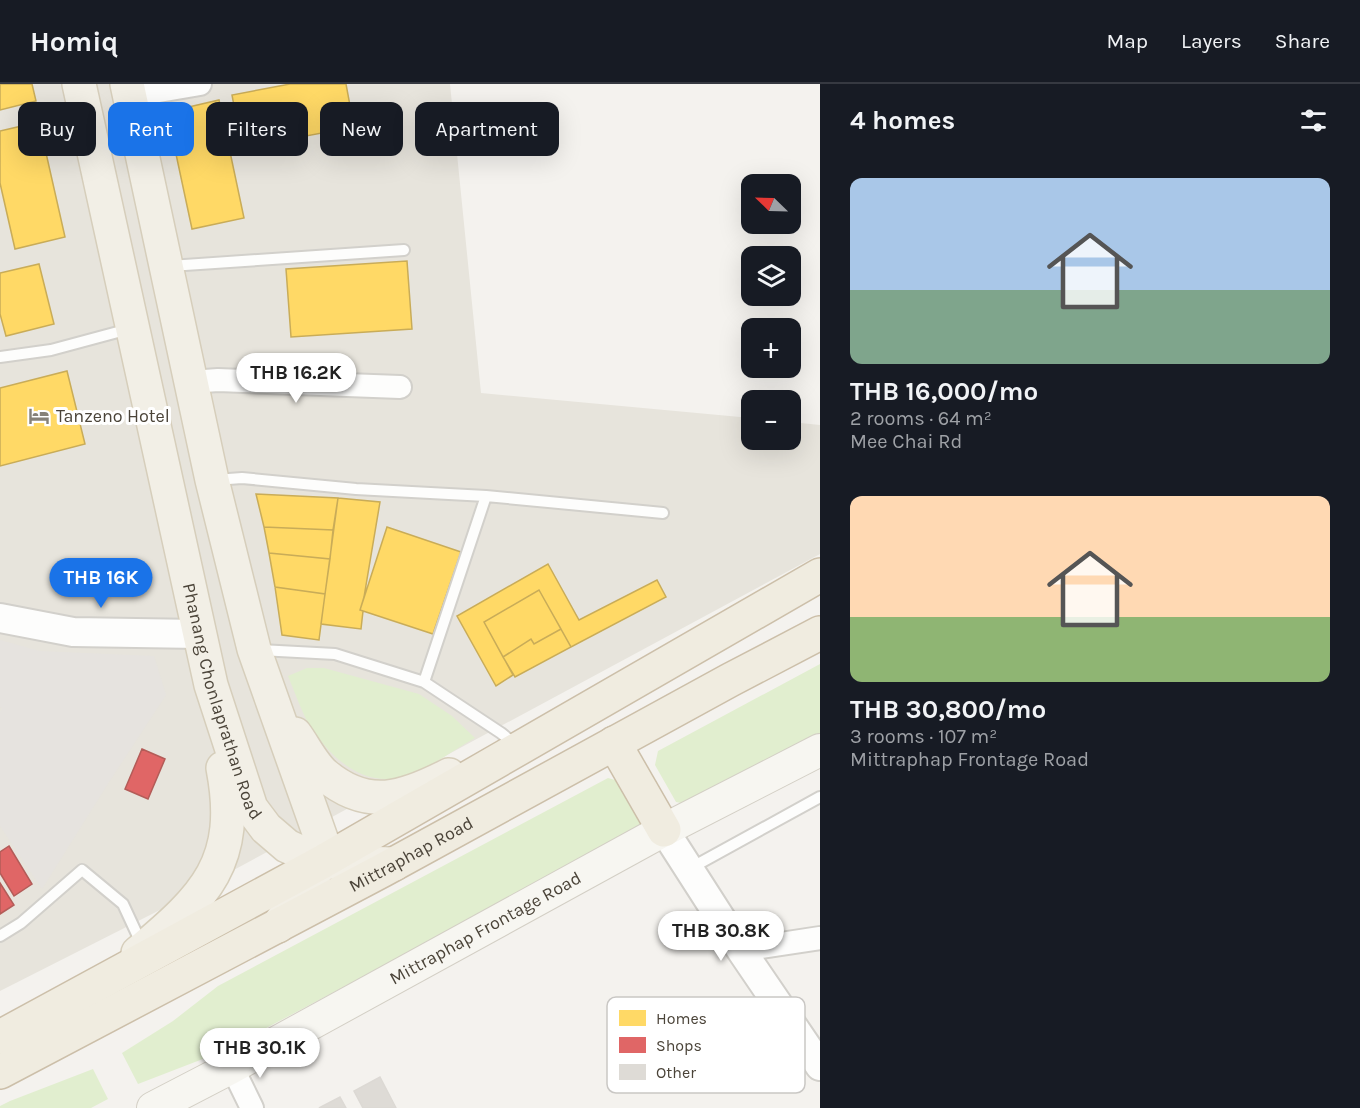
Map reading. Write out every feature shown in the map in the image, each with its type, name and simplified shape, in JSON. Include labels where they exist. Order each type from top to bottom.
[{"type":"highway","points":[[0,1037],[322,862],[820,575]]},
{"type":"highway","name":"Mittraphap Road","points":[[0,1072],[394,864],[820,633]]},
{"type":"highway","points":[[614,743],[664,830]]},
{"type":"main road","name":"Phanang Chonlaprathan Road","points":[[79,84],[211,685],[251,808],[266,828],[287,846],[322,862],[394,864]]},
{"type":"main road","points":[[128,90],[212,480],[254,650],[322,841],[322,862],[278,926]]},
{"type":"main road","points":[[104,980],[177,920],[202,892],[219,862],[228,826],[228,798],[214,721],[211,685]]},
{"type":"main road","points":[[270,698],[323,774],[346,789],[372,798],[400,797],[454,772],[519,748]]},
{"type":"main road","name":"Mittraphap Frontage Road","points":[[153,1108],[664,830],[820,750]]},
{"type":"street","points":[[128,90],[200,84]]},
{"type":"street","points":[[191,382],[400,387]]},
{"type":"street","points":[[0,618],[73,632],[199,634]]},
{"type":"street","points":[[664,830],[773,997]]},
{"type":"street","points":[[741,950],[820,938]]},
{"type":"street","points":[[805,1044],[820,1066]]},
{"type":"street","points":[[232,1067],[247,1106]]},
{"type":"lane","points":[[166,266],[404,250]]},
{"type":"lane","points":[[0,357],[51,350],[132,328]]},
{"type":"lane","points":[[212,480],[242,478],[356,489],[486,496],[663,513]]},
{"type":"lane","points":[[424,682],[486,496]]},
{"type":"lane","points":[[254,650],[335,654],[424,682],[501,733],[519,748]]},
{"type":"lane","points":[[688,869],[820,797]]},
{"type":"lane","points":[[0,936],[21,923],[82,870],[123,904],[143,948]]},
{"type":"shaded area","points":[[0,84],[450,84],[452,102],[415,102],[415,156],[457,156],[481,393],[741,417],[741,450],[801,450],[801,423],[820,425],[820,554],[154,913],[0,991]]},
{"type":"shaded area","points":[[0,640],[40,651],[154,656],[166,695],[42,889],[0,826],[0,712],[2,708],[0,707]]},
{"type":"green space","points":[[820,664],[820,733],[686,804],[676,802],[655,765],[658,751]]},
{"type":"green space","points":[[307,668],[324,668],[419,694],[452,716],[475,738],[432,764],[406,776],[390,779],[375,778],[360,773],[347,766],[324,745],[306,719],[288,676]]},
{"type":"green space","points":[[608,778],[619,781],[643,818],[639,830],[221,1052],[138,1084],[122,1053],[173,1021],[218,986]]},
{"type":"green space","points":[[93,1069],[108,1099],[91,1108],[0,1108],[10,1101]]},
{"type":"building: Homes","points":[[0,84],[32,84],[36,101],[18,102],[18,106],[0,110]]},
{"type":"building: Homes","points":[[290,84],[346,84],[349,102],[320,102],[320,133],[308,136],[308,102],[233,102],[232,95]]},
{"type":"building: Homes","points":[[206,103],[206,156],[231,156],[244,218],[192,229],[176,156],[194,156],[194,106]]},
{"type":"building: Homes","points":[[18,127],[18,156],[47,156],[65,237],[15,249],[0,183],[0,131]]},
{"type":"building: Homes","points":[[407,261],[412,329],[291,337],[286,269]]},
{"type":"building: Homes","points":[[39,264],[54,324],[6,336],[0,314],[0,273]]},
{"type":"building: Homes","name":"Tanzeno Hotel","points":[[67,371],[85,444],[0,466],[0,388]]},
{"type":"building: Homes","points":[[256,494],[338,498],[333,530],[264,527]]},
{"type":"building: Homes","points":[[338,498],[380,502],[360,610],[363,611],[361,629],[321,624]]},
{"type":"building: Homes","points":[[264,527],[333,530],[330,559],[269,553]]},
{"type":"building: Homes","points":[[387,527],[461,552],[433,634],[360,610]]},
{"type":"building: Homes","points":[[269,553],[330,559],[325,594],[275,587]]},
{"type":"building: Homes","points":[[548,564],[579,620],[657,580],[666,597],[571,647],[539,590],[484,622],[513,675],[496,686],[457,616]]},
{"type":"building: Homes","points":[[275,587],[325,594],[319,640],[282,635]]},
{"type":"building: Homes","points":[[539,590],[561,629],[534,644],[531,639],[503,657],[484,622]]},
{"type":"building: Homes","points":[[561,629],[571,647],[515,677],[503,657],[531,639],[534,644]]},
{"type":"building: Shops","points":[[142,749],[165,759],[148,799],[125,789]]},
{"type":"building: Shops","points":[[9,846],[32,884],[14,896],[0,873],[0,852]]},
{"type":"building: Shops","points":[[0,883],[14,905],[0,914]]},
{"type":"building: Other","points":[[380,1077],[396,1108],[363,1108],[354,1091]]},
{"type":"building: Other","points":[[340,1097],[346,1108],[319,1108]]},
{"type":"place","name":"Tanzeno Hotel","points":[[39,416]]}]
